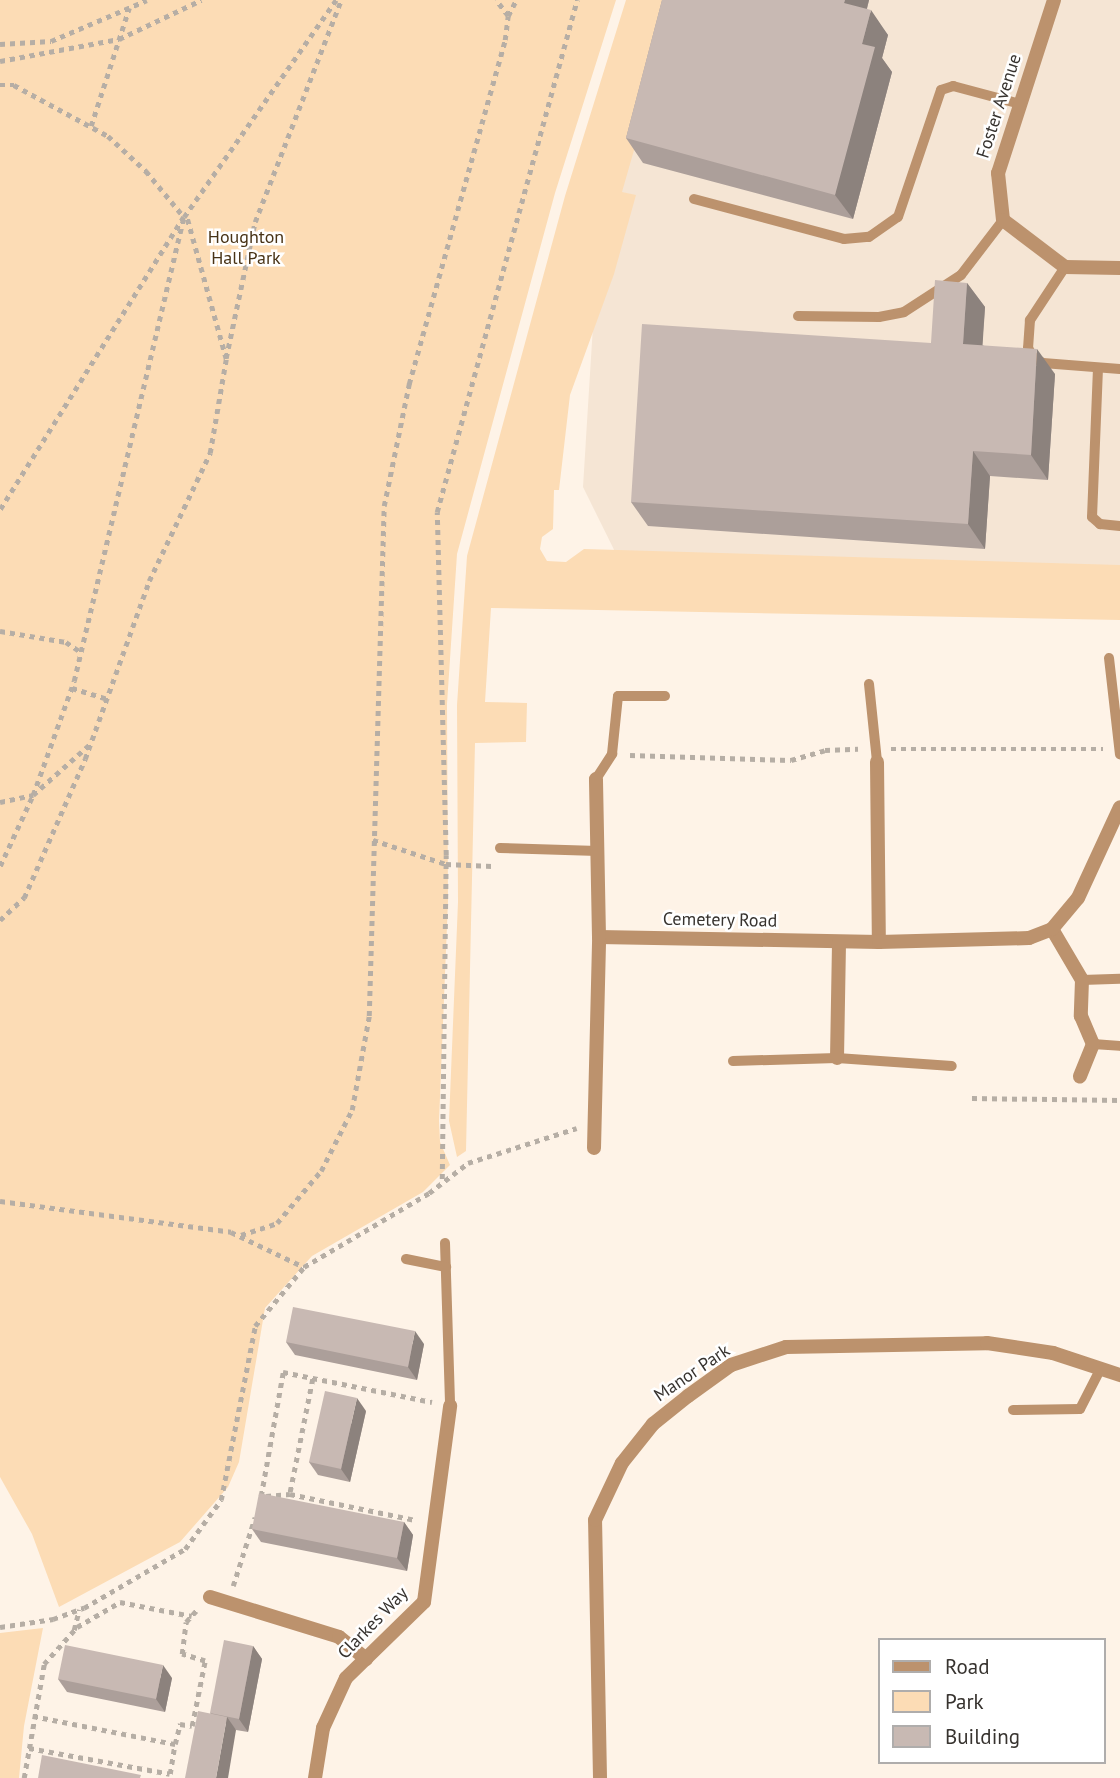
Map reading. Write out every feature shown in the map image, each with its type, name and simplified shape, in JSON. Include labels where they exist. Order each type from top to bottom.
[{"type":"street","name":"Foster Avenue","points":[[1003,220],[998,173],[1054,0]]},
{"type":"street","points":[[1003,220],[1065,267],[1120,268]]},
{"type":"street","points":[[877,762],[879,942]]},
{"type":"street","points":[[594,1148],[600,937],[596,779]]},
{"type":"street","points":[[1080,1076],[1093,1044],[1081,1016],[1082,980],[1052,929],[1091,877],[1120,807]]},
{"type":"street","name":"Cemetery Road","points":[[600,937],[839,942],[1005,941],[1052,929]]},
{"type":"street","points":[[837,1058],[839,942]]},
{"type":"street","name":"Manor Park","points":[[600,1778],[595,1520],[622,1463],[653,1424],[731,1365],[786,1347],[987,1343],[1053,1353],[1120,1375]]},
{"type":"street","name":"Clarkes Way","points":[[315,1778],[331,1703],[346,1678],[424,1602],[450,1406]]},
{"type":"street","points":[[210,1597],[339,1637],[366,1659]]},
{"type":"lane","points":[[694,199],[844,239],[869,237],[898,217],[941,90],[953,86],[1020,104]]},
{"type":"lane","points":[[799,316],[879,317],[904,312],[961,275],[1003,220]]},
{"type":"lane","points":[[1065,267],[1035,307],[1028,348],[1043,363],[1120,369]]},
{"type":"lane","points":[[1098,368],[1092,517],[1100,524],[1120,526]]},
{"type":"lane","points":[[1109,658],[1120,754]]},
{"type":"lane","points":[[869,684],[877,762]]},
{"type":"lane","points":[[596,779],[612,754],[618,696],[665,696]]},
{"type":"lane","points":[[500,848],[598,851]]},
{"type":"lane","points":[[1082,980],[1120,979]]},
{"type":"lane","points":[[1093,1044],[1120,1046]]},
{"type":"lane","points":[[733,1061],[837,1058],[952,1066]]},
{"type":"lane","points":[[444,1243],[450,1406]]},
{"type":"lane","points":[[406,1259],[446,1267]]},
{"type":"lane","points":[[1013,1410],[1080,1409],[1101,1368]]},
{"type":"path","points":[[0,44],[51,41],[147,0]]},
{"type":"path","points":[[0,61],[119,39],[201,0]]},
{"type":"path","points":[[0,510],[186,217],[338,0]]},
{"type":"path","points":[[0,920],[24,898],[91,744],[149,581],[210,453],[226,359],[255,222],[338,0]]},
{"type":"path","points":[[496,0],[508,16]]},
{"type":"path","points":[[241,1235],[277,1223],[321,1171],[352,1110],[369,1016],[384,506],[408,384],[508,16],[516,0]]},
{"type":"path","points":[[442,1179],[446,855],[437,512],[577,0]]},
{"type":"path","points":[[91,126],[129,8]]},
{"type":"path","points":[[0,85],[14,85],[91,126],[146,171],[186,217],[226,359]]},
{"type":"path","points":[[0,866],[33,796],[72,688],[186,217]]},
{"type":"path","points":[[0,631],[66,642],[81,652]]},
{"type":"path","points":[[72,688],[107,699]]},
{"type":"path","points":[[0,803],[33,796],[91,744]]},
{"type":"path","points":[[972,1098],[1120,1100]]},
{"type":"path","points":[[0,1627],[53,1619],[79,1610],[185,1549],[221,1500],[255,1326],[304,1268],[429,1193],[442,1179],[468,1163],[594,1122]]},
{"type":"path","points":[[0,1201],[241,1235],[304,1268]]},
{"type":"path","points":[[228,1603],[261,1496],[283,1372],[450,1406]]},
{"type":"path","points":[[290,1494],[313,1379]]},
{"type":"path","points":[[261,1496],[290,1494],[436,1525]]},
{"type":"path","points":[[29,1748],[170,1776],[180,1724],[192,1726],[205,1661],[182,1654],[186,1622],[210,1597]]},
{"type":"path","points":[[24,1778],[44,1664],[74,1630],[120,1602],[192,1616]]},
{"type":"path","points":[[74,1630],[79,1610]]},
{"type":"path","points":[[33,1716],[175,1744]]},
{"type":"shaded area","points":[[641,0],[1120,0],[1120,589],[628,578],[583,487],[606,116]]},
{"type":"green space","name":"Houghton Hall Park","points":[[0,0],[616,0],[555,193],[457,554],[447,704],[448,901],[439,1121],[440,1142],[450,1165],[423,1192],[312,1256],[265,1308],[239,1462],[228,1487],[180,1542],[59,1607],[32,1534],[0,1477]]},
{"type":"green space","points":[[626,0],[677,0],[622,192],[636,195],[614,274],[570,395],[559,490],[554,490],[553,529],[542,537],[540,549],[547,561],[566,562],[584,549],[1120,565],[1120,620],[491,608],[485,702],[527,703],[526,742],[475,743],[466,1151],[457,1157],[449,1121],[458,902],[457,705],[467,556],[565,196]]},
{"type":"green space","points":[[43,1628],[24,1726],[19,1778],[0,1778],[0,1633]]},
{"type":"building","points":[[662,0],[845,0],[844,3],[871,10],[862,44],[875,47],[835,195],[626,138]]},
{"type":"building","points":[[935,280],[967,283],[963,344],[1037,349],[1031,455],[973,451],[968,524],[631,502],[642,324],[931,343]]},
{"type":"building","points":[[293,1307],[415,1331],[408,1367],[286,1342]]},
{"type":"building","points":[[325,1391],[357,1398],[341,1469],[309,1462]]},
{"type":"building","points":[[259,1493],[404,1522],[397,1558],[252,1529]]},
{"type":"building","points":[[224,1640],[253,1646],[239,1719],[210,1713]]},
{"type":"building","points":[[65,1645],[163,1665],[156,1699],[58,1679]]},
{"type":"building","points":[[198,1711],[227,1717],[216,1778],[185,1778]]},
{"type":"building","points":[[42,1755],[141,1775],[140,1778],[38,1778]]}]
